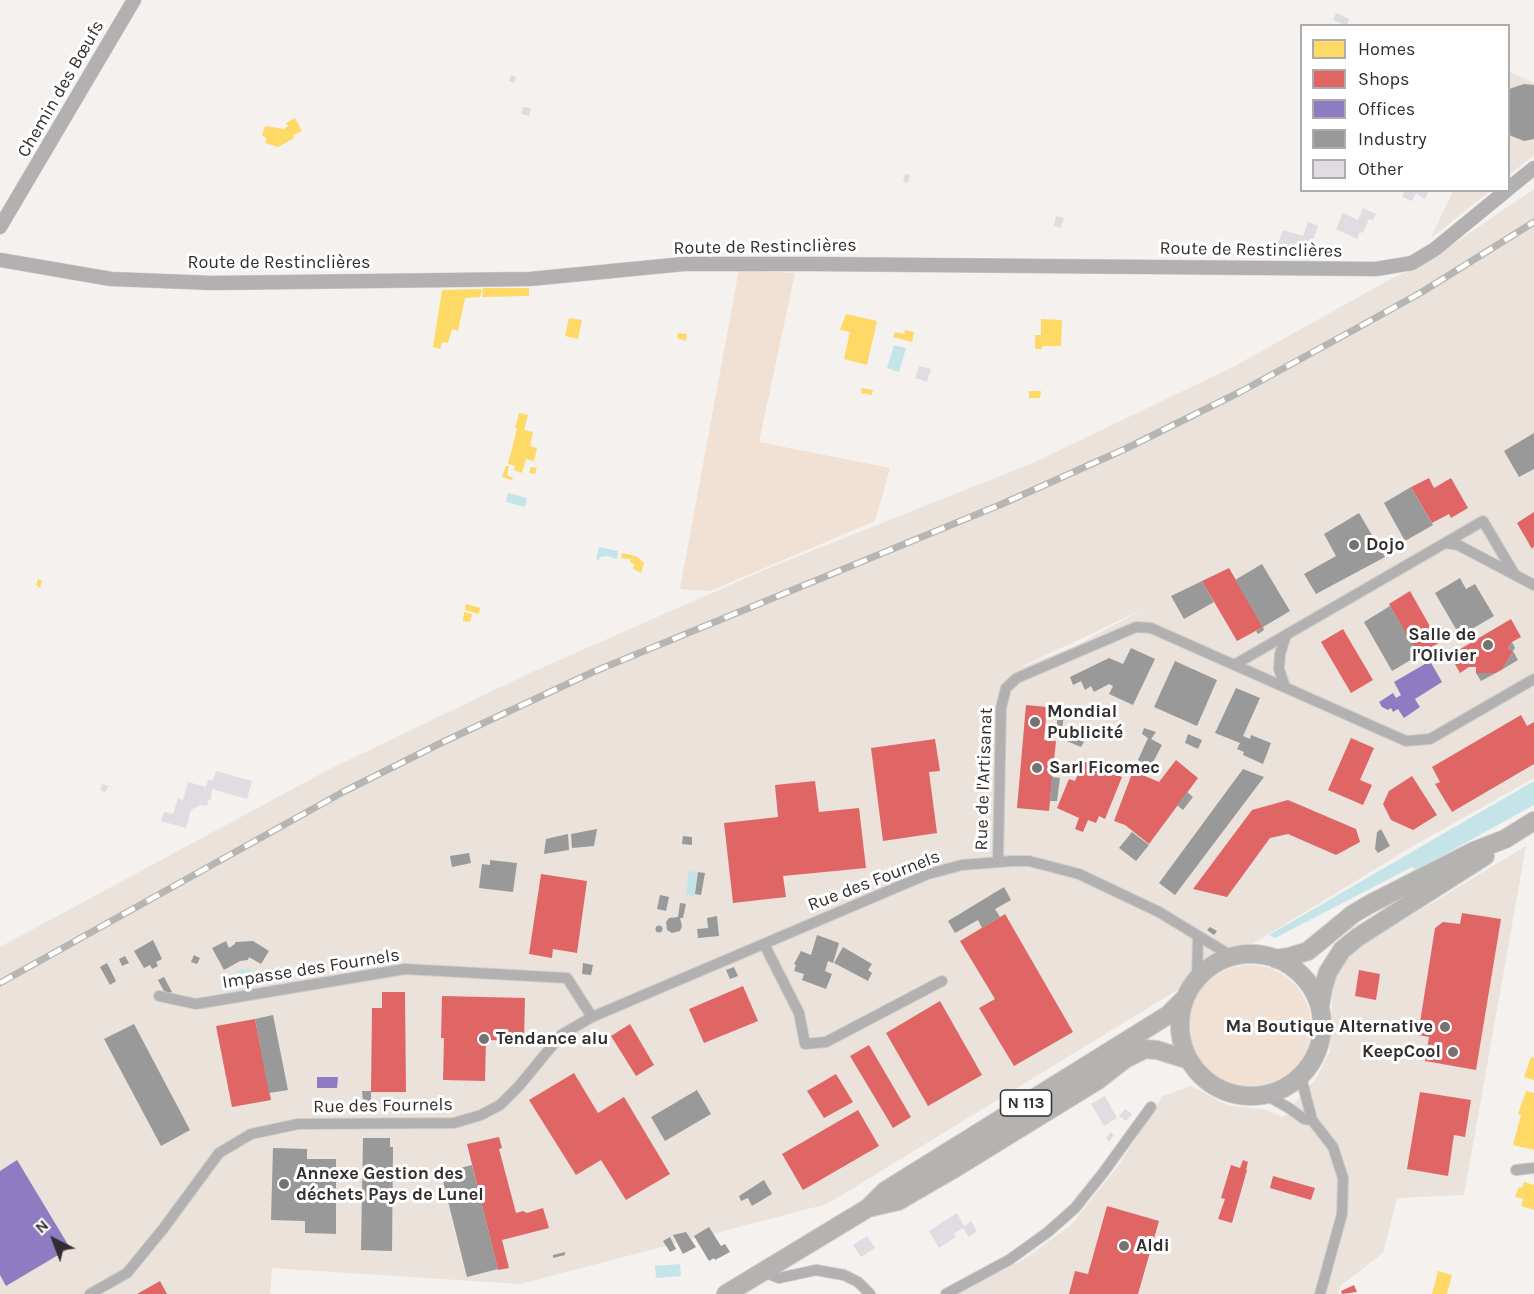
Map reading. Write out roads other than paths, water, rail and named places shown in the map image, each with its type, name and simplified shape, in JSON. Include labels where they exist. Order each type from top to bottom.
[{"type":"main road","points":[[1320,1007],[1311,986],[1296,970],[1276,959],[1255,954],[1233,957],[1213,966],[1197,980],[1185,998],[1181,1030],[1184,1048],[1197,1072],[1221,1090],[1243,1096],[1266,1095],[1278,1091],[1301,1077],[1316,1056],[1320,1044],[1322,1032],[1320,1007],[1323,988],[1328,972],[1342,950],[1358,937],[1480,860],[1505,839],[1534,821]]},
{"type":"main road","points":[[1276,959],[1308,951],[1353,914],[1370,904],[1474,851],[1505,839]]},
{"type":"main road","name":"N 113","points":[[726,1294],[868,1208],[885,1191],[1168,1015],[1185,998]]},
{"type":"main road","name":"N 113","points":[[868,1208],[898,1201],[1098,1080],[1125,1059],[1144,1049],[1157,1050],[1189,1060]]},
{"type":"street","name":"Chemin des Bœufs","points":[[0,227],[134,0]]},
{"type":"street","name":"Route de Restinclières","points":[[1510,188],[1534,168]]},
{"type":"street","name":"Route de Restinclières","points":[[0,260],[111,279],[213,283],[530,279],[696,264],[1376,269],[1412,263],[1427,254],[1505,192]]},
{"type":"street","points":[[1234,665],[1483,521],[1516,575]]},
{"type":"street","points":[[1444,543],[1458,545],[1534,585]]},
{"type":"street","name":"Rue de l'Artisanat","points":[[998,861],[1001,708],[1006,688],[1017,678],[1136,627],[1151,628],[1406,741],[1430,739],[1534,679]]},
{"type":"street","points":[[1286,635],[1280,654],[1279,669],[1286,687]]},
{"type":"street","name":"Rue des Fournels","points":[[90,1294],[127,1273],[219,1153],[251,1134],[298,1124],[454,1123],[481,1115],[500,1105],[519,1086],[561,1035],[592,1017],[928,874],[962,865],[998,861],[1029,861],[1079,874],[1159,912],[1233,957]]},
{"type":"street","points":[[1197,980],[1198,937]]},
{"type":"street","points":[[764,944],[799,1013],[805,1044],[826,1042],[942,981]]},
{"type":"street","name":"Impasse des Fournels","points":[[159,996],[196,1004],[405,969],[567,978],[592,1017]]},
{"type":"street","points":[[1301,1077],[1312,1120],[1334,1147],[1343,1178],[1342,1214],[1320,1294]]},
{"type":"street","points":[[1266,1095],[1304,1119],[1312,1120]]},
{"type":"street","points":[[946,1294],[1009,1260],[1048,1232],[1075,1208],[1151,1107]]},
{"type":"street","points":[[1516,1170],[1534,1168]]},
{"type":"street","points":[[764,1272],[779,1278],[816,1270],[844,1275],[858,1282],[870,1294]]},
{"type":"water","points":[[894,345],[906,348],[899,372],[887,368]]},
{"type":"water","points":[[508,493],[527,498],[525,507],[506,502]]},
{"type":"water","points":[[599,547],[618,551],[617,559],[607,556],[596,559]]},
{"type":"water","points":[[1534,781],[1534,805],[1416,870],[1412,867],[1275,938],[1269,935]]},
{"type":"water","points":[[689,871],[698,872],[695,896],[686,895]]},
{"type":"water","points":[[251,969],[251,988],[233,989],[233,984],[238,983],[238,970]]},
{"type":"water","points":[[680,1264],[681,1276],[656,1278],[655,1266]]},
{"type":"railway","points":[[0,983],[343,792],[443,742],[593,672],[1002,504],[1125,449],[1242,391],[1422,292],[1534,222]]},
{"type":"place","name":"Dojo","points":[[1354,545]]},
{"type":"place","name":"Salle de l'Olivier","points":[[1488,645]]},
{"type":"place","name":"Mondial Publicité","points":[[1035,722]]},
{"type":"place","name":"Sarl Ficomec","points":[[1037,768]]},
{"type":"place","name":"Ma Boutique Alternative","points":[[1445,1027]]},
{"type":"place","name":"Tendance alu","points":[[484,1039]]},
{"type":"place","name":"KeepCool","points":[[1453,1052]]},
{"type":"place","name":"Annexe Gestion des déchets Pays de Lunel","points":[[284,1184]]},
{"type":"place","name":"Aldi","points":[[1124,1246]]}]
